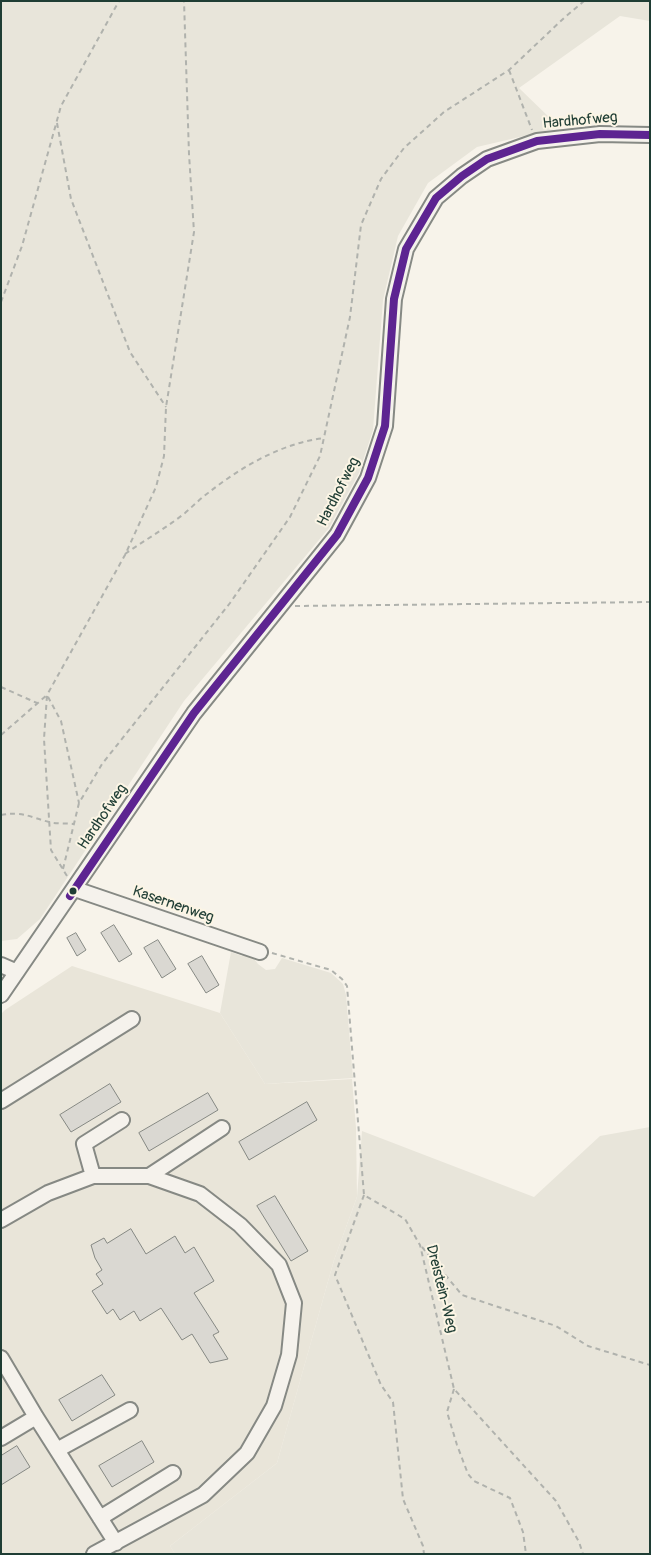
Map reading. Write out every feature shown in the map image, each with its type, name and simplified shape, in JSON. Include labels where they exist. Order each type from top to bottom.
[{"type":"street","name":"Hardhofweg","points":[[72,892],[194,712],[337,535],[368,478],[385,426],[394,299],[406,249],[436,198],[462,176],[487,159],[537,141],[600,134],[650,135]]},
{"type":"street","name":"Kasernenweg","points":[[72,892],[260,952]]},
{"type":"street","points":[[1,995],[72,892]]},
{"type":"street","points":[[1,965],[17,972]]},
{"type":"street","points":[[1,1101],[132,1019]]},
{"type":"street","points":[[93,1176],[84,1144],[122,1120]]},
{"type":"street","points":[[149,1176],[222,1128]]},
{"type":"street","points":[[1,1220],[48,1192],[93,1176],[149,1176],[200,1194],[240,1224],[279,1265],[294,1303],[289,1355],[274,1406],[247,1453],[204,1495],[94,1554]]},
{"type":"street","points":[[1,1358],[36,1417],[116,1542]]},
{"type":"street","points":[[57,1450],[130,1410]]},
{"type":"street","points":[[1,1438],[36,1417]]},
{"type":"street","points":[[100,1518],[173,1473]]},
{"type":"path","points":[[1,735],[47,695],[125,555],[156,487],[164,456],[166,407],[194,232],[189,154],[184,1]]},
{"type":"path","points":[[47,695],[44,739],[51,850],[63,869],[79,803],[102,764],[230,603],[290,518],[320,456],[350,317],[361,225],[381,179],[404,148],[444,112],[509,70],[584,1]]},
{"type":"path","points":[[1,302],[22,246],[62,106],[118,2]]},
{"type":"path","points":[[509,70],[537,141]]},
{"type":"path","points":[[57,122],[71,200],[130,352],[166,407]]},
{"type":"path","points":[[125,555],[184,514],[208,493],[244,468],[279,451],[311,440],[324,438]]},
{"type":"path","points":[[285,600],[296,607],[650,602]]},
{"type":"path","points":[[1,687],[37,703]]},
{"type":"path","points":[[47,695],[61,721],[79,803]]},
{"type":"path","points":[[1,814],[14,812],[50,822],[73,824]]},
{"type":"path","points":[[260,952],[278,954],[331,970],[342,978],[347,986],[364,1195],[336,1275],[381,1386],[393,1402],[404,1499],[423,1546],[424,1554]]},
{"type":"path","name":"Dreistein-Weg","points":[[364,1195],[405,1220],[420,1245],[454,1389],[556,1501],[579,1542],[583,1554]]},
{"type":"path","points":[[420,1245],[462,1295],[556,1326],[588,1346],[650,1365]]},
{"type":"path","points":[[454,1389],[447,1412],[468,1474],[474,1481],[510,1498],[523,1532],[526,1554]]},
{"type":"shaded area","points":[[1,1],[650,1],[650,21],[620,16],[519,88],[558,128],[477,147],[428,183],[398,236],[383,300],[373,430],[359,473],[329,528],[184,701],[40,919],[17,939],[1,941]]},
{"type":"shaded area","points":[[231,952],[242,956],[243,954],[252,956],[266,970],[275,969],[282,958],[331,973],[343,984],[346,995],[353,1078],[265,1084],[220,1013]]},
{"type":"shaded area","points":[[72,966],[220,1013],[265,1084],[352,1079],[356,1128],[357,1197],[334,1260],[277,1463],[170,1546],[175,1554],[1,1554],[1,1014]]},
{"type":"shaded area","points":[[650,1127],[650,1554],[175,1554],[170,1546],[277,1463],[334,1260],[357,1197],[362,1131],[534,1197],[600,1136]]},
{"type":"building","points":[[114,925],[132,954],[119,962],[101,933]]},
{"type":"building","points":[[76,933],[86,950],[77,956],[67,938]]},
{"type":"building","points":[[158,940],[176,969],[162,978],[144,948]]},
{"type":"building","points":[[202,956],[219,985],[206,993],[188,964]]},
{"type":"building","points":[[110,1084],[121,1102],[71,1132],[60,1115]]},
{"type":"building","points":[[208,1093],[218,1110],[149,1151],[139,1133]]},
{"type":"building","points":[[307,1102],[317,1120],[249,1160],[239,1142]]},
{"type":"building","points":[[275,1196],[308,1251],[291,1261],[257,1206]]},
{"type":"building","points":[[131,1229],[146,1254],[175,1236],[185,1253],[194,1247],[214,1281],[194,1293],[219,1332],[213,1335],[228,1359],[210,1363],[192,1334],[182,1340],[161,1308],[140,1321],[134,1311],[120,1320],[113,1309],[107,1314],[92,1291],[103,1284],[96,1274],[102,1270],[95,1258],[91,1245],[104,1238],[107,1243]]},
{"type":"building","points":[[102,1375],[115,1395],[72,1421],[59,1400]]},
{"type":"building","points":[[142,1441],[154,1462],[112,1487],[99,1466]]},
{"type":"building","points":[[17,1446],[30,1467],[1,1485],[1,1456]]},
{"type":"transit line","points":[[70,896],[194,713],[337,535],[368,478],[385,426],[394,299],[406,249],[436,198],[462,176],[487,159],[537,141],[600,134],[650,135]]}]
